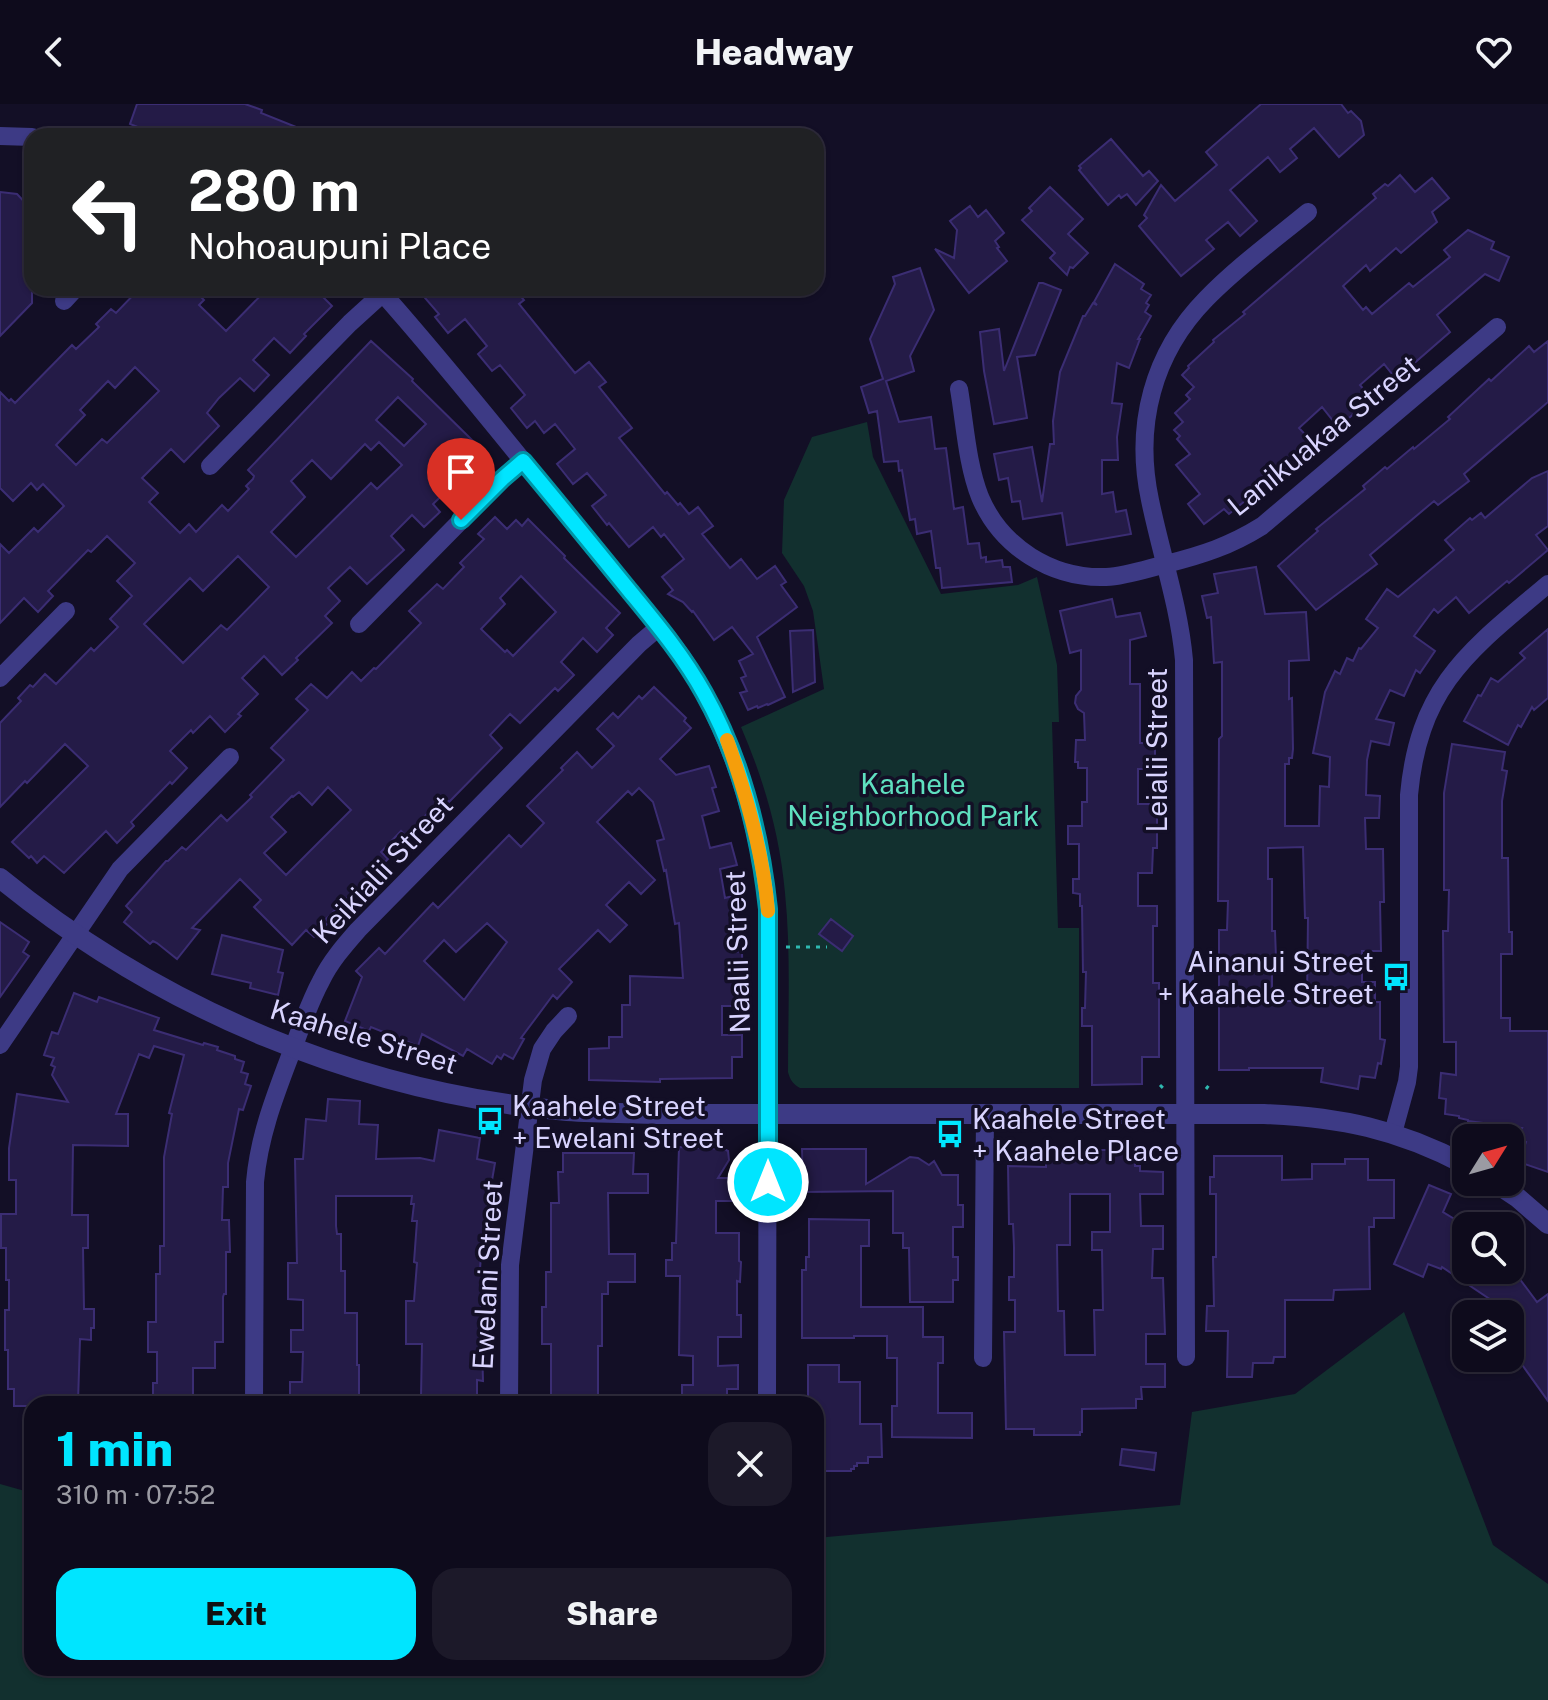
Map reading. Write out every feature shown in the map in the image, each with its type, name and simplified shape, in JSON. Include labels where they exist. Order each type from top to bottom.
[{"type":"street","points":[[0,136],[24,137]]},
{"type":"street","name":"Leialii Street","points":[[1186,1357],[1184,660],[1177,612],[1150,500],[1144,451],[1146,413],[1154,380],[1185,323],[1208,297],[1308,212]]},
{"type":"street","points":[[210,466],[375,296]]},
{"type":"street","name":"Naalii Street","points":[[384,296],[685,661],[723,731],[741,780],[764,870],[768,909],[767,1396]]},
{"type":"street","name":"Lanikuakaa Street","points":[[959,389],[980,496],[1000,529],[1021,551],[1038,562],[1058,570],[1108,577],[1211,552],[1262,526],[1497,327]]},
{"type":"street","points":[[359,624],[523,461]]},
{"type":"street","points":[[1393,1133],[1409,1067],[1409,795],[1415,750],[1431,706],[1456,667],[1490,633],[1548,584]]},
{"type":"street","points":[[0,678],[66,611]]},
{"type":"street","name":"Keikialii Street","points":[[254,1396],[256,1167],[264,1129],[321,980],[332,961],[358,930],[659,627]]},
{"type":"street","points":[[0,1045],[126,863],[230,757]]},
{"type":"street","name":"Kaahele Street","points":[[0,878],[75,934],[168,991],[251,1031],[377,1076],[470,1097],[613,1113],[1300,1115],[1362,1124],[1393,1133],[1452,1159]]},
{"type":"street","name":"Ewelani Street","points":[[509,1396],[510,1265],[533,1079],[542,1049],[568,1016]]},
{"type":"street","points":[[983,1358],[985,1114]]},
{"type":"street","points":[[1515,1196],[1548,1224]]},
{"type":"path","points":[[786,947],[827,947]]},
{"type":"green space","name":"Kaahele Neighborhood Park","points":[[867,422],[873,457],[941,594],[1018,585],[1037,577],[1057,665],[1059,722],[1052,722],[1058,928],[1079,928],[1079,1088],[800,1088],[792,1082],[788,1072],[788,938],[783,871],[770,808],[741,727],[824,689],[813,611],[804,586],[782,553],[784,500],[812,437]]},
{"type":"green space","points":[[1404,1312],[1493,1545],[1548,1584],[1548,1700],[0,1700],[0,1484],[24,1491],[24,1676],[824,1676],[824,1537],[1180,1505],[1192,1412],[1295,1394]]},
{"type":"building","points":[[137,104],[245,104],[298,128],[138,128],[130,124]]},
{"type":"building","points":[[1261,104],[1341,104],[1361,121],[1364,135],[1339,157],[1314,128],[1290,149],[1297,158],[1280,172],[1268,157],[1230,190],[1257,221],[1240,236],[1228,222],[1206,240],[1214,249],[1181,276],[1139,226],[1147,218],[1144,215],[1161,185],[1175,201],[1217,165],[1206,152]]},
{"type":"building","points":[[1111,139],[1143,176],[1149,171],[1158,181],[1136,205],[1127,194],[1121,198],[1119,195],[1108,205],[1079,170],[1079,166]]},
{"type":"building","points":[[1400,175],[1415,192],[1432,178],[1449,198],[1432,212],[1437,222],[1401,253],[1396,248],[1370,271],[1366,265],[1343,286],[1363,310],[1366,307],[1372,314],[1409,283],[1413,287],[1450,257],[1444,250],[1468,230],[1494,242],[1491,249],[1509,257],[1499,281],[1485,274],[1437,315],[1450,332],[1396,379],[1384,364],[1360,385],[1365,391],[1350,404],[1356,412],[1338,427],[1322,407],[1299,428],[1314,444],[1260,494],[1257,491],[1229,514],[1224,509],[1204,524],[1188,504],[1200,494],[1176,465],[1190,454],[1177,439],[1180,436],[1174,430],[1183,422],[1175,413],[1190,399],[1186,395],[1194,387],[1182,375],[1213,340],[1245,314],[1243,312],[1376,198],[1373,194]]},
{"type":"building","points":[[1050,187],[1083,219],[1068,234],[1088,253],[1073,268],[1070,267],[1067,275],[1050,258],[1055,253],[1022,220],[1032,211],[1029,208]]},
{"type":"building","points":[[0,192],[17,194],[24,201],[24,296],[32,296],[32,303],[0,336]]},
{"type":"building","points":[[970,206],[978,217],[986,210],[1004,233],[995,241],[1007,261],[969,293],[935,249],[954,258],[957,230],[950,221]]},
{"type":"building","points":[[1115,264],[1144,284],[1141,289],[1151,295],[1145,312],[1151,316],[1138,339],[1129,368],[1117,363],[1112,403],[1122,404],[1117,437],[1118,460],[1102,460],[1102,494],[1113,492],[1116,512],[1126,510],[1131,534],[1067,545],[1062,513],[1023,519],[1020,501],[1012,502],[1008,478],[999,480],[994,454],[1032,447],[1042,502],[1050,444],[1054,444],[1053,421],[1060,372],[1083,316],[1093,303],[1097,305],[1094,302]]},
{"type":"building","points":[[920,268],[934,310],[910,356],[914,371],[886,381],[899,422],[931,417],[935,449],[946,448],[954,509],[963,507],[968,544],[979,543],[981,558],[986,557],[986,562],[1002,560],[1003,567],[1010,567],[1012,582],[942,588],[931,531],[917,534],[915,519],[910,520],[902,470],[899,471],[898,461],[884,462],[877,411],[869,413],[861,387],[883,379],[870,339],[895,284],[893,277]]},
{"type":"building","points":[[1039,283],[1061,290],[1035,355],[1017,357],[1027,418],[994,424],[980,332],[999,329],[1004,371]]},
{"type":"building","points":[[132,296],[200,296],[204,300],[199,305],[226,331],[260,296],[322,296],[332,306],[290,353],[274,338],[253,360],[269,375],[254,391],[240,378],[219,398],[207,413],[219,426],[184,462],[171,449],[142,478],[158,493],[149,502],[180,533],[189,524],[196,532],[222,505],[228,511],[249,489],[246,486],[254,476],[248,470],[371,341],[474,442],[469,446],[480,458],[469,467],[475,474],[459,490],[454,484],[433,504],[440,512],[424,527],[412,515],[391,536],[404,550],[367,584],[350,567],[328,588],[340,601],[325,616],[332,623],[282,675],[264,656],[242,678],[258,694],[225,732],[210,716],[170,751],[187,768],[131,822],[134,826],[117,843],[106,831],[64,873],[44,856],[37,863],[12,842],[88,766],[65,744],[0,807],[0,723],[21,701],[18,698],[30,685],[33,687],[45,674],[56,684],[91,648],[94,651],[118,627],[110,619],[132,596],[117,581],[135,563],[107,536],[91,552],[88,550],[48,591],[53,596],[38,612],[24,598],[0,623],[0,544],[9,553],[34,528],[38,532],[64,506],[43,484],[37,490],[31,483],[13,501],[0,488],[0,392],[15,403],[72,345],[76,349],[99,327],[96,324],[111,309],[116,313]],"holes":[[[135,367],[159,391],[107,443],[102,439],[76,465],[56,445],[85,415],[80,410],[108,381],[115,388]],[[398,397],[426,424],[404,446],[376,420]],[[379,442],[402,465],[377,489],[371,483],[296,557],[271,532],[305,497],[291,481],[312,460],[331,479],[365,444],[371,450]],[[238,556],[269,587],[227,630],[221,625],[183,663],[144,624],[190,578],[203,591]]]},
{"type":"building","points":[[521,296],[524,300],[519,304],[575,373],[589,362],[606,382],[599,387],[632,428],[619,438],[665,494],[667,492],[689,514],[698,507],[713,526],[702,534],[730,568],[741,559],[757,579],[775,566],[786,582],[781,585],[797,607],[757,637],[785,697],[748,710],[740,693],[747,691],[741,678],[746,676],[739,661],[753,654],[732,627],[714,640],[693,611],[668,594],[673,590],[662,577],[684,559],[664,534],[661,537],[653,527],[629,547],[609,523],[607,525],[592,506],[606,495],[587,473],[573,484],[557,464],[575,449],[555,424],[544,433],[535,421],[527,428],[511,408],[525,395],[500,365],[492,371],[478,354],[487,346],[465,319],[448,333],[435,317],[439,314],[425,298]]},
{"type":"building","points":[[1548,341],[1548,402],[1464,474],[1469,481],[1438,505],[1434,501],[1370,555],[1377,564],[1316,610],[1278,566],[1318,531],[1316,529],[1365,489],[1363,486],[1385,467],[1387,469],[1450,419],[1448,417],[1489,379],[1491,381],[1529,346],[1534,352]]},
{"type":"building","points":[[1548,471],[1548,526],[1536,535],[1548,550],[1469,613],[1456,597],[1438,613],[1434,609],[1414,636],[1435,651],[1420,673],[1416,670],[1404,696],[1390,690],[1376,719],[1394,723],[1389,745],[1371,741],[1367,760],[1366,795],[1380,796],[1379,818],[1365,818],[1366,849],[1383,849],[1381,951],[1362,951],[1362,982],[1375,982],[1375,1002],[1380,1002],[1380,1039],[1385,1040],[1375,1078],[1360,1076],[1358,1089],[1321,1082],[1323,1068],[1219,1070],[1219,930],[1227,930],[1228,901],[1218,901],[1222,662],[1214,663],[1211,617],[1207,618],[1202,596],[1218,593],[1214,574],[1256,567],[1265,614],[1306,612],[1309,660],[1289,661],[1293,749],[1289,764],[1285,764],[1285,826],[1319,826],[1320,786],[1329,787],[1330,757],[1313,753],[1325,692],[1335,671],[1340,674],[1347,658],[1353,661],[1359,648],[1378,628],[1366,619],[1387,589],[1398,597],[1454,550],[1445,540],[1470,518],[1472,520],[1481,513],[1485,518],[1532,478]],"holes":[[[1303,847],[1305,918],[1308,918],[1307,1001],[1272,1001],[1272,958],[1276,958],[1268,848]]]},
{"type":"building","points":[[495,517],[507,529],[516,520],[522,526],[528,519],[620,613],[606,628],[613,635],[597,652],[583,638],[561,662],[574,675],[558,691],[555,688],[520,723],[510,714],[490,735],[502,748],[449,802],[444,797],[420,821],[423,824],[409,839],[401,831],[381,852],[388,859],[367,880],[370,883],[355,898],[351,894],[326,919],[329,922],[314,937],[306,930],[292,945],[254,907],[261,900],[240,879],[192,928],[200,930],[177,959],[157,943],[153,941],[150,944],[124,922],[132,912],[126,906],[166,861],[182,847],[186,850],[221,815],[227,821],[284,760],[271,748],[308,710],[296,699],[311,684],[327,698],[352,672],[361,681],[376,669],[421,623],[409,611],[437,584],[443,589],[464,567],[460,563],[484,539],[478,534]],"holes":[[[521,576],[556,612],[513,656],[481,629],[505,604],[500,598]],[[328,787],[351,810],[286,875],[264,853],[286,832],[271,817],[299,792],[312,805]]]},
{"type":"building","points":[[1112,599],[1116,617],[1140,613],[1146,636],[1130,640],[1130,684],[1140,684],[1140,743],[1155,743],[1155,769],[1138,769],[1138,804],[1157,804],[1157,848],[1153,848],[1152,873],[1138,873],[1138,906],[1157,906],[1157,926],[1153,926],[1153,983],[1159,983],[1159,1057],[1142,1057],[1142,1084],[1092,1085],[1092,1026],[1082,1026],[1086,972],[1083,972],[1082,906],[1080,894],[1073,893],[1073,879],[1079,879],[1079,844],[1068,844],[1068,826],[1082,826],[1082,802],[1087,802],[1087,768],[1078,768],[1078,762],[1075,762],[1076,740],[1085,740],[1084,713],[1075,703],[1081,690],[1081,650],[1070,653],[1060,611]]},
{"type":"building","points":[[1548,629],[1548,698],[1534,710],[1532,707],[1508,745],[1464,721],[1491,678],[1498,682],[1525,658],[1520,653]]},
{"type":"building","points":[[813,630],[815,682],[793,692],[790,631]]},
{"type":"building","points":[[654,687],[686,718],[684,721],[691,728],[660,759],[676,775],[709,766],[719,811],[702,816],[710,848],[731,843],[737,865],[720,869],[725,898],[733,896],[737,918],[733,919],[735,952],[742,951],[743,1006],[722,1006],[722,1035],[742,1035],[742,1057],[732,1057],[732,1078],[660,1079],[660,1082],[589,1080],[589,1049],[609,1048],[609,1037],[622,1037],[622,1005],[630,1005],[630,976],[683,978],[679,923],[675,924],[666,870],[657,841],[664,839],[653,802],[639,788],[632,795],[628,791],[597,822],[655,880],[641,894],[629,882],[606,905],[627,925],[610,942],[598,930],[559,969],[572,982],[557,999],[553,995],[521,1038],[524,1039],[513,1059],[504,1054],[501,1059],[497,1056],[492,1064],[467,1049],[463,1056],[422,1034],[418,1046],[371,1027],[369,1031],[345,1021],[362,977],[356,971],[379,948],[385,954],[433,903],[438,908],[509,835],[521,847],[544,823],[527,806],[577,752],[592,768],[614,746],[597,729],[613,713],[618,718],[639,696],[642,699]],"holes":[[[487,923],[507,942],[464,1000],[424,961],[444,940],[456,952]]]},
{"type":"building","points":[[1452,744],[1505,752],[1502,770],[1507,771],[1502,801],[1502,858],[1508,858],[1512,954],[1501,954],[1501,1018],[1510,1018],[1510,1031],[1548,1031],[1548,1172],[1524,1164],[1524,1124],[1491,1124],[1445,1114],[1446,1099],[1439,1098],[1441,1073],[1456,1075],[1456,1042],[1444,1042],[1443,931],[1448,931],[1449,890],[1444,890],[1444,793]]},
{"type":"building","points":[[831,919],[853,936],[842,951],[819,934]]},
{"type":"building","points":[[0,922],[29,942],[23,952],[29,956],[0,997]]},
{"type":"building","points":[[222,935],[283,950],[278,972],[283,973],[278,995],[250,988],[251,983],[212,974]]},
{"type":"building","points":[[74,993],[97,1002],[99,997],[159,1018],[154,1030],[218,1047],[217,1050],[244,1062],[241,1072],[248,1074],[245,1084],[251,1086],[243,1110],[239,1109],[228,1163],[228,1187],[223,1187],[222,1220],[229,1220],[230,1252],[226,1252],[223,1342],[215,1342],[215,1368],[193,1368],[193,1396],[153,1396],[153,1383],[157,1383],[157,1352],[148,1352],[148,1322],[156,1322],[156,1274],[160,1274],[160,1246],[164,1246],[164,1157],[172,1114],[169,1113],[184,1055],[154,1046],[149,1058],[139,1054],[116,1114],[128,1114],[128,1146],[73,1145],[72,1215],[88,1215],[88,1248],[83,1248],[84,1309],[94,1309],[91,1340],[80,1339],[78,1396],[24,1396],[24,1406],[14,1406],[14,1389],[8,1389],[8,1350],[5,1350],[9,1280],[6,1280],[6,1248],[1,1248],[1,1214],[16,1214],[16,1180],[9,1180],[9,1148],[17,1094],[68,1102],[52,1075],[54,1058],[44,1055],[52,1032],[58,1034]]},
{"type":"building","points":[[328,1099],[360,1101],[359,1124],[378,1125],[376,1159],[420,1158],[434,1161],[439,1130],[480,1138],[477,1159],[495,1163],[487,1209],[490,1209],[486,1239],[482,1238],[483,1381],[477,1380],[477,1396],[421,1396],[422,1344],[406,1344],[406,1301],[414,1301],[417,1263],[414,1262],[417,1221],[412,1221],[412,1196],[336,1196],[337,1234],[341,1234],[341,1271],[345,1271],[345,1313],[357,1313],[359,1396],[290,1396],[290,1382],[302,1382],[303,1352],[291,1352],[291,1330],[303,1330],[303,1300],[288,1299],[288,1263],[297,1263],[295,1159],[303,1159],[306,1119],[326,1121]]},
{"type":"building","points":[[679,1147],[728,1151],[729,1160],[718,1178],[743,1178],[743,1201],[716,1201],[716,1233],[739,1233],[741,1262],[740,1282],[737,1281],[737,1315],[741,1315],[741,1337],[718,1337],[718,1366],[738,1365],[738,1389],[727,1389],[727,1396],[682,1396],[682,1385],[693,1385],[693,1356],[679,1355],[680,1276],[666,1276],[666,1260],[672,1260],[672,1243],[676,1243]]},
{"type":"building","points":[[802,1149],[866,1149],[866,1184],[910,1157],[929,1165],[934,1161],[942,1175],[958,1175],[958,1205],[963,1205],[963,1227],[953,1227],[953,1257],[958,1257],[958,1280],[953,1280],[953,1302],[910,1302],[909,1248],[903,1248],[903,1233],[893,1233],[893,1191],[803,1192]]},
{"type":"building","points":[[1092,1150],[1135,1150],[1135,1166],[1140,1166],[1140,1171],[1163,1172],[1163,1194],[1140,1194],[1141,1226],[1163,1226],[1163,1249],[1153,1249],[1152,1278],[1163,1278],[1165,1334],[1146,1334],[1146,1364],[1165,1364],[1165,1387],[1141,1387],[1142,1399],[1136,1399],[1136,1408],[1082,1409],[1080,1435],[1034,1435],[1034,1429],[1006,1429],[1004,1332],[1015,1332],[1015,1300],[1009,1300],[1009,1277],[1014,1277],[1014,1247],[1013,1224],[1009,1224],[1008,1166],[1046,1167],[1046,1153],[1092,1153]],"holes":[[[1070,1194],[1110,1194],[1110,1232],[1092,1232],[1092,1250],[1102,1250],[1103,1310],[1094,1310],[1095,1355],[1065,1355],[1064,1311],[1058,1311],[1057,1245],[1070,1245]]]},
{"type":"building","points":[[563,1153],[634,1153],[633,1174],[648,1174],[648,1193],[608,1193],[609,1254],[635,1254],[635,1282],[608,1282],[608,1294],[602,1294],[598,1396],[551,1396],[551,1344],[542,1344],[546,1272],[551,1272],[551,1203],[559,1203],[558,1172],[563,1172]]},
{"type":"building","points":[[1214,1156],[1282,1156],[1282,1180],[1312,1179],[1312,1164],[1345,1164],[1345,1159],[1368,1159],[1368,1180],[1394,1180],[1394,1218],[1374,1218],[1374,1227],[1369,1227],[1370,1289],[1334,1290],[1333,1300],[1285,1300],[1285,1357],[1274,1357],[1273,1363],[1253,1363],[1252,1377],[1227,1377],[1228,1331],[1206,1331],[1207,1306],[1214,1306],[1216,1194],[1210,1194],[1210,1177],[1214,1177]]},
{"type":"building","points":[[1429,1185],[1451,1194],[1443,1212],[1452,1217],[1452,1274],[1442,1267],[1428,1264],[1423,1277],[1394,1264]]},
{"type":"building","points":[[809,1219],[869,1220],[869,1246],[861,1246],[861,1307],[923,1307],[923,1337],[943,1337],[943,1363],[938,1363],[938,1413],[972,1413],[972,1438],[892,1437],[892,1406],[897,1406],[897,1358],[887,1358],[887,1336],[802,1338],[802,1270],[806,1270],[806,1257],[809,1257]]},
{"type":"building","points":[[1467,1284],[1524,1284],[1537,1302],[1548,1294],[1548,1401],[1524,1368],[1524,1300],[1491,1300]]},
{"type":"building","points":[[808,1365],[839,1365],[839,1382],[860,1382],[860,1424],[881,1424],[882,1457],[868,1457],[868,1463],[857,1463],[851,1471],[824,1471],[824,1396],[808,1396]]},
{"type":"building","points":[[1122,1449],[1156,1453],[1154,1470],[1120,1465]]},
{"type":"slow traffic","points":[[727,740],[753,819],[764,870],[768,911]]},
{"type":"place","name":"Ainanui Street + Kaahele Street","points":[[1396,977]]},
{"type":"place","name":"Kaahele Street + Ewelani Street","points":[[490,1121]]},
{"type":"place","name":"Kaahele Street + Kaahele Place","points":[[950,1134]]},
{"type":"route","points":[[461,520],[523,461],[685,661],[723,731],[753,819],[764,870],[768,909],[768,1182]]}]
